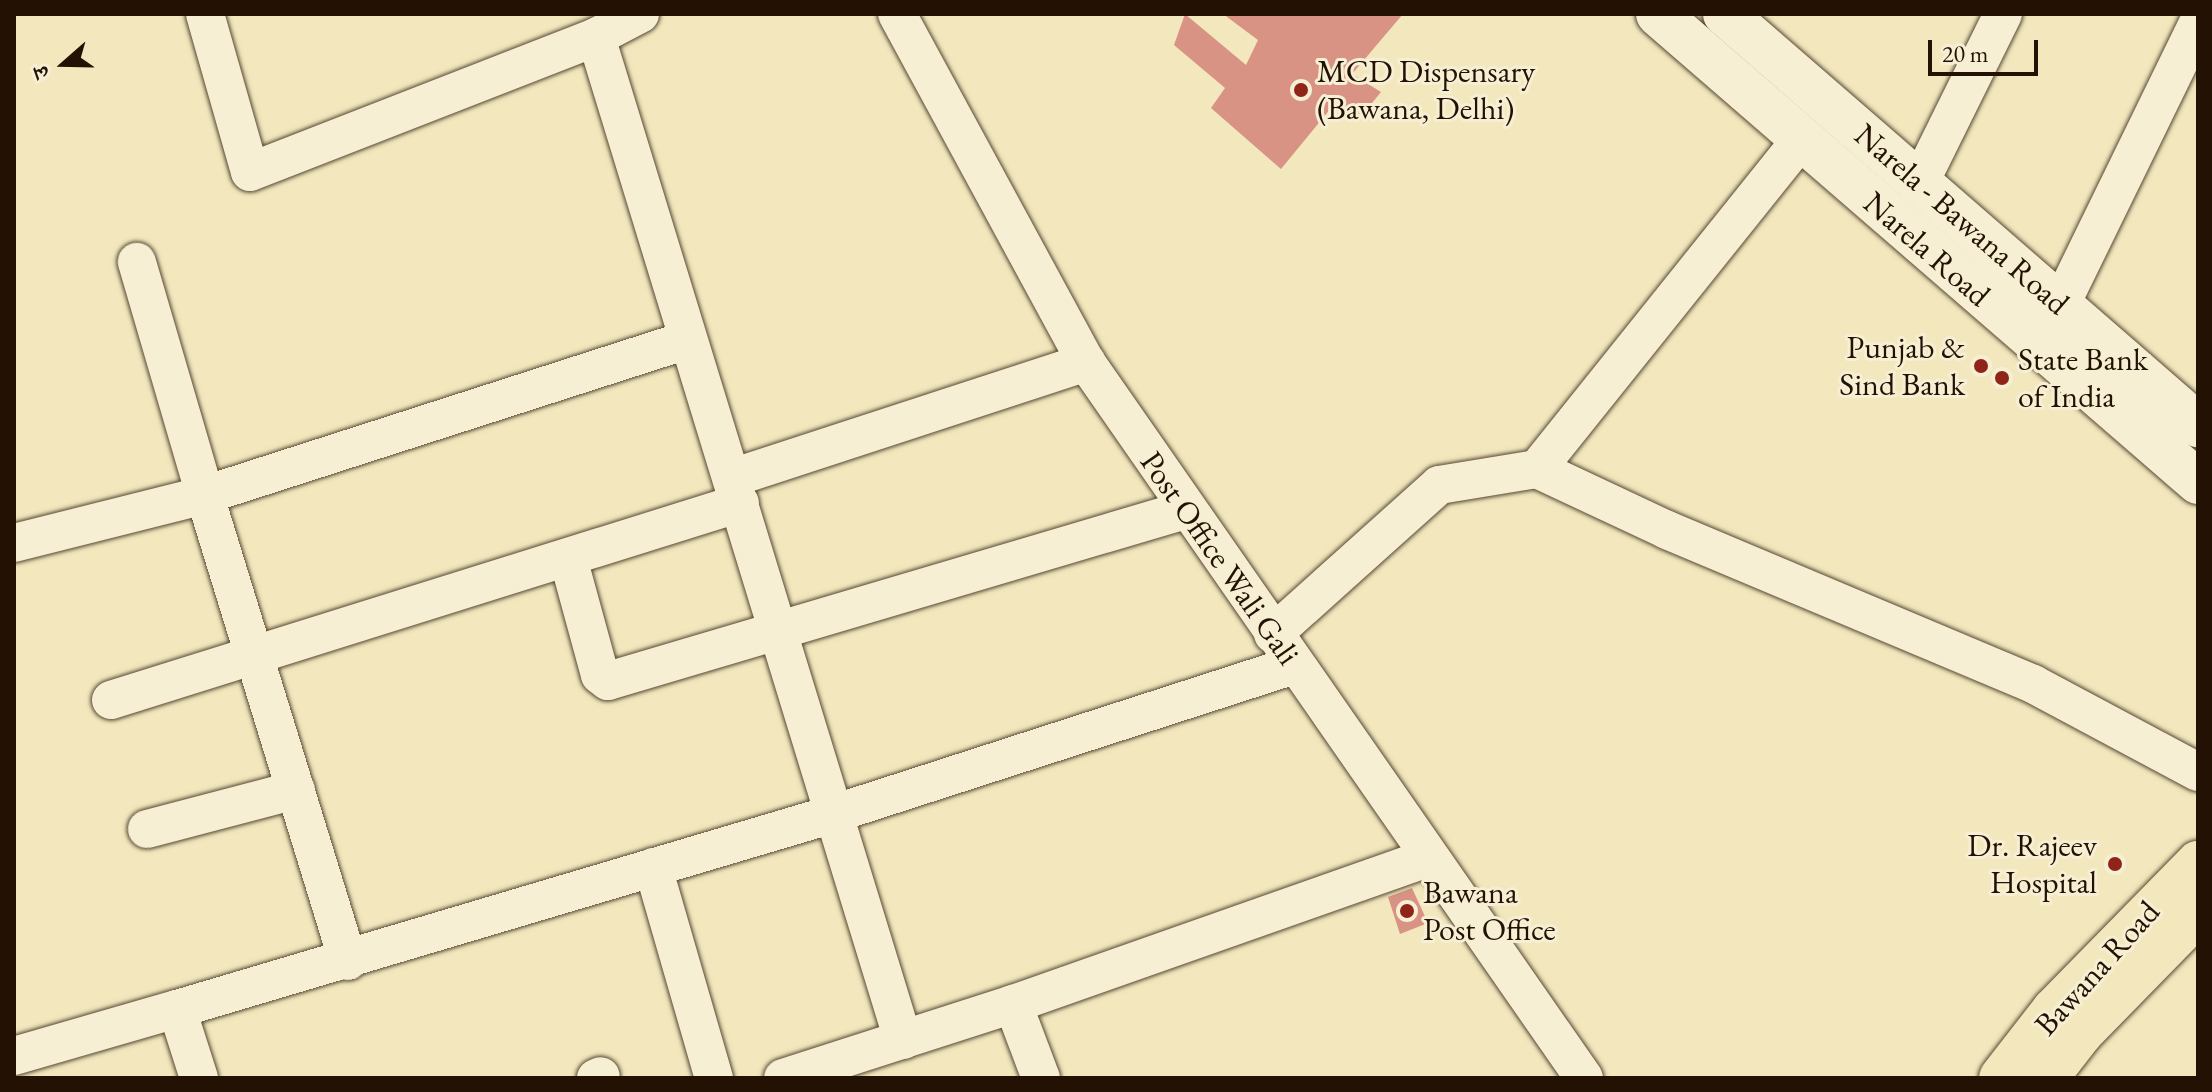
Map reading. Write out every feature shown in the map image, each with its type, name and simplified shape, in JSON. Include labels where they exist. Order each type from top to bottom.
[{"type":"main road","name":"Bawana Road","points":[[2001,1078],[2054,1010],[2194,896]]},
{"type":"main road","points":[[2046,1078],[2194,896]]},
{"type":"street","points":[[205,14],[250,172],[596,37],[640,14]]},
{"type":"street","name":"Post Office Wali Gali","points":[[897,14],[1086,362],[1427,858],[1584,1078]]},
{"type":"street","name":"Narela Road","points":[[1658,14],[2198,482]]},
{"type":"street","points":[[1918,186],[2003,14]]},
{"type":"street","points":[[2061,304],[2198,23]]},
{"type":"street","points":[[1724,70],[1738,24]]},
{"type":"street","name":"Narela - Bawana Road","points":[[1738,24],[1918,186],[2061,304],[2198,425]]},
{"type":"street","points":[[596,37],[736,491],[830,815],[903,1040]]},
{"type":"street","points":[[1537,469],[1801,139]]},
{"type":"street","points":[[137,262],[348,961]]},
{"type":"street","points":[[14,543],[205,495],[687,340]]},
{"type":"street","points":[[111,700],[256,659],[568,558],[736,491],[1086,362]]},
{"type":"street","points":[[1273,634],[1439,485],[1537,469],[1667,530],[2033,684],[2198,772]]},
{"type":"street","points":[[568,558],[600,675],[608,681],[1185,510]]},
{"type":"street","points":[[14,1056],[348,961],[830,815],[1294,665]]},
{"type":"street","points":[[147,829],[296,790]]},
{"type":"street","points":[[783,1078],[1013,1004],[1427,858]]},
{"type":"street","points":[[653,867],[714,1078]]},
{"type":"street","points":[[1013,1004],[1041,1078]]},
{"type":"street","points":[[177,1009],[199,1078]]},
{"type":"building","name":"MCD Dispensary (Bawana, Delhi)","points":[[1185,14],[1246,65],[1258,40],[1223,14],[1403,14],[1352,74],[1381,92],[1359,119],[1336,102],[1281,169],[1211,108],[1225,88],[1174,45]]},
{"type":"building","name":"Bawana Post Office","points":[[1412,888],[1428,923],[1400,934],[1388,897]]},
{"type":"place","name":"MCD Dispensary (Bawana, Delhi)","points":[[1301,90]]},
{"type":"place","name":"Punjab & Sind Bank","points":[[1981,366]]},
{"type":"place","name":"State Bank of India","points":[[2002,378]]},
{"type":"place","name":"Dr. Rajeev Hospital","points":[[2115,864]]},
{"type":"place","name":"Bawana Post Office","points":[[1407,911]]}]
